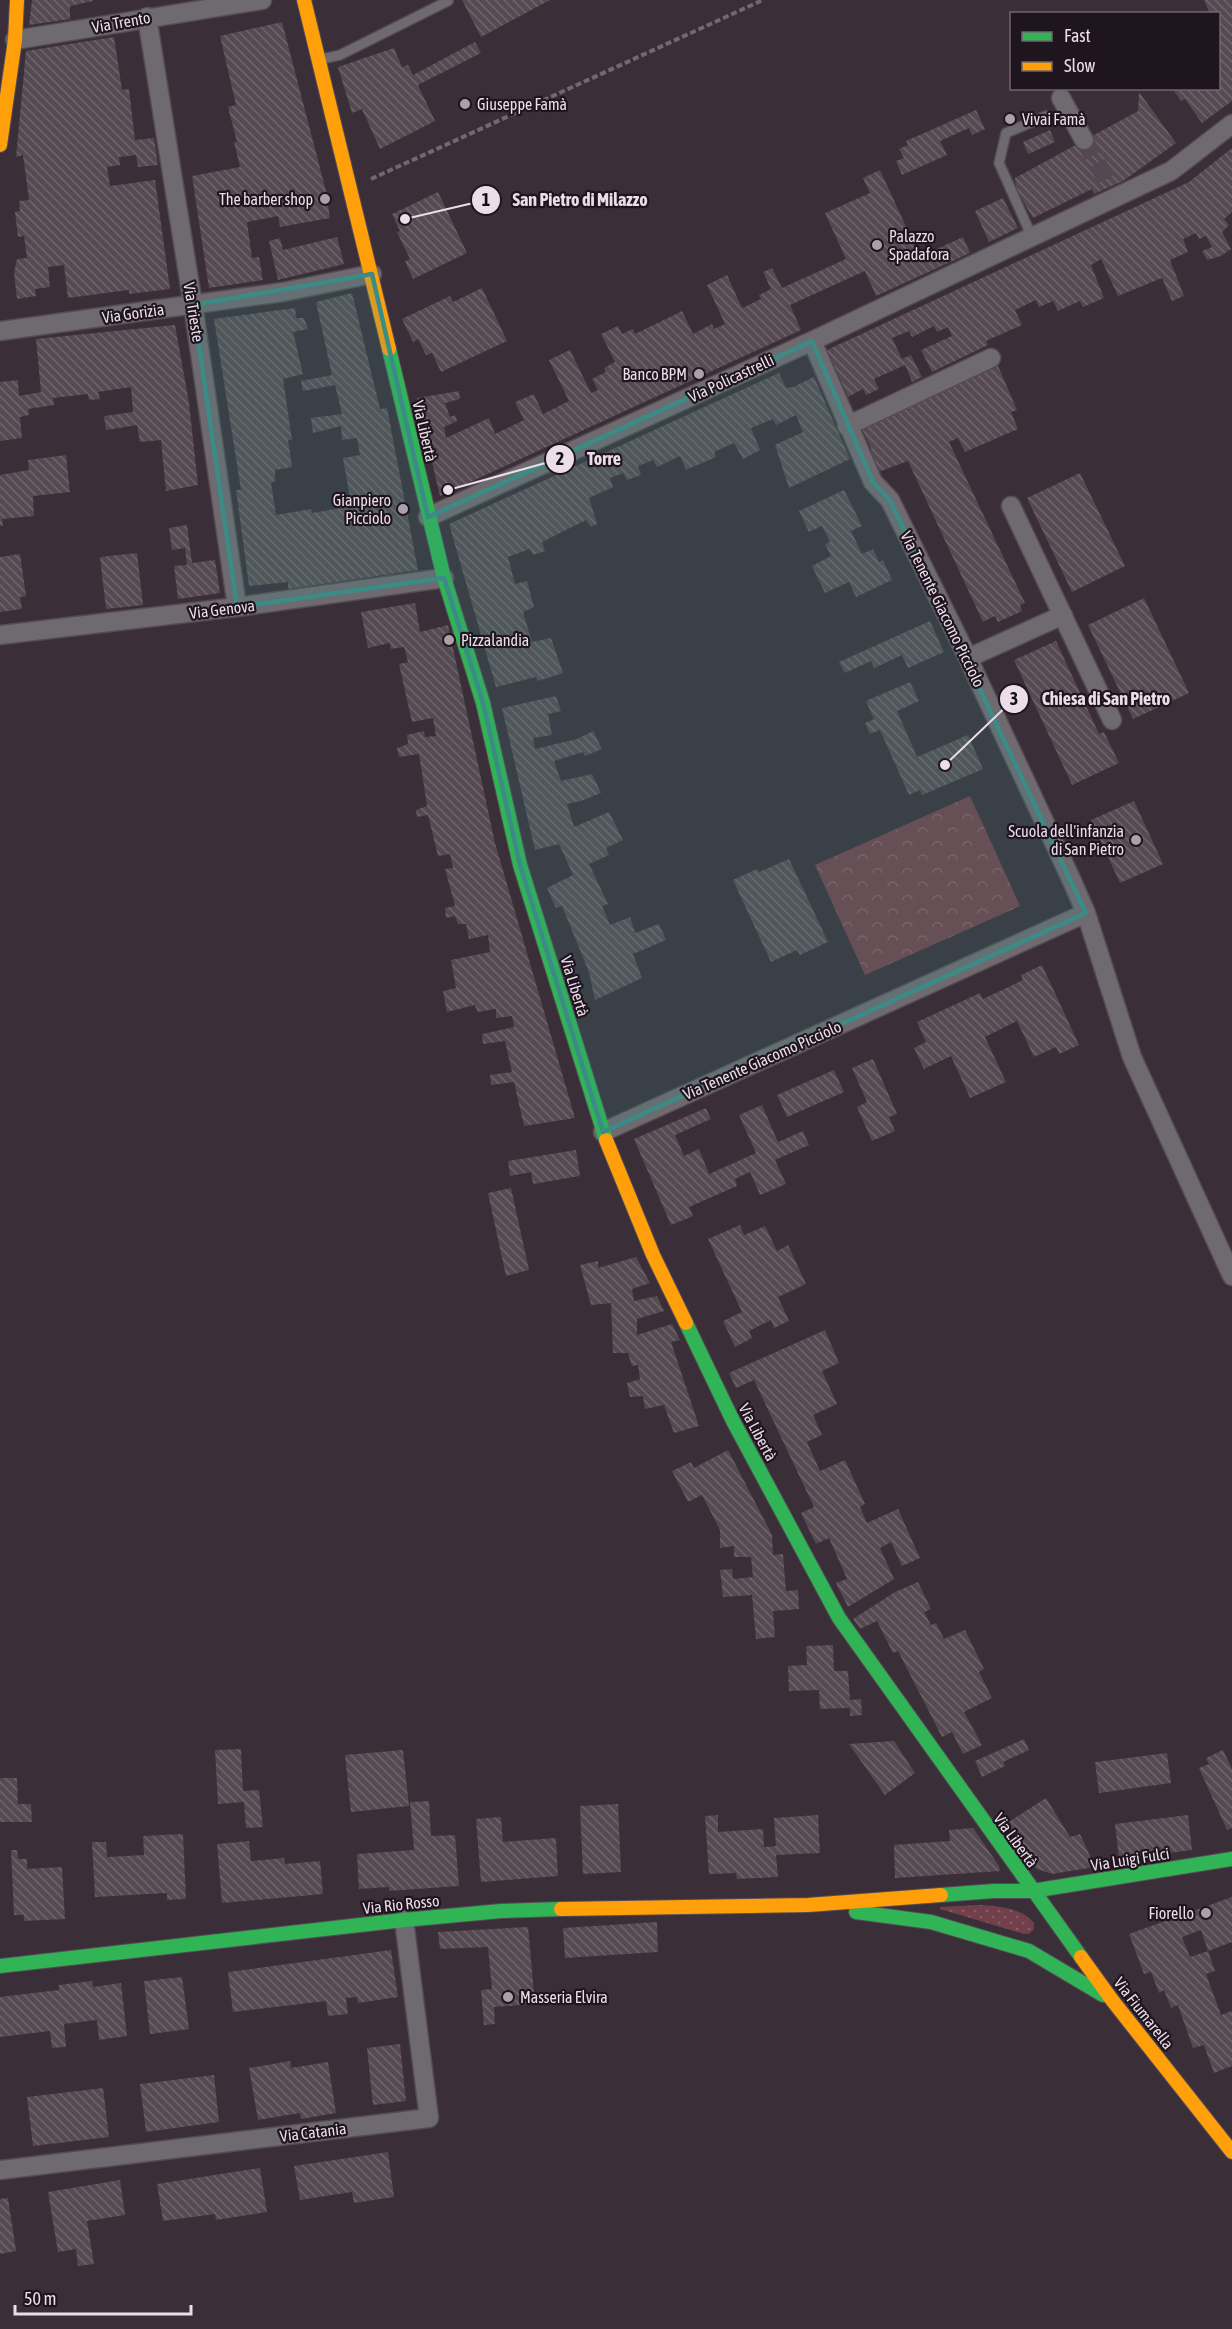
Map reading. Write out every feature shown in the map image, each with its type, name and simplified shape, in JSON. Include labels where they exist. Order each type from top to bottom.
[{"type":"street","points":[[0,145],[15,40],[17,0]]},
{"type":"street","name":"Via Trento","points":[[15,40],[262,0]]},
{"type":"street","name":"Via Libertà","points":[[304,0],[444,578],[483,703],[520,865],[603,1132],[653,1255],[718,1390],[839,1618],[1032,1891]]},
{"type":"street","name":"Via Trieste","points":[[147,17],[193,305],[237,607]]},
{"type":"street","points":[[1061,98],[1084,141]]},
{"type":"street","name":"Via Policastrelli","points":[[428,517],[812,341],[1032,237],[1113,192],[1171,171],[1232,124]]},
{"type":"street","name":"Via Gorizia","points":[[0,331],[283,292],[372,274]]},
{"type":"street","name":"Via Tenente Giacomo Picciolo","points":[[812,341],[873,482],[890,500],[968,658],[1086,913],[1132,1057],[1232,1276]]},
{"type":"street","points":[[847,426],[991,358]]},
{"type":"street","points":[[1011,506],[1112,720]]},
{"type":"street","name":"Via Genova","points":[[0,635],[237,607],[444,578]]},
{"type":"street","points":[[968,658],[1063,615]]},
{"type":"street","name":"Via Tenente Giacomo Picciolo","points":[[603,1132],[1086,913]]},
{"type":"street","name":"Via Luigi Fulci","points":[[808,1905],[994,1891],[1032,1891],[1232,1859]]},
{"type":"street","name":"Via Fiumarella","points":[[1032,1891],[1112,2000],[1232,2152]]},
{"type":"street","points":[[808,1905],[930,1922],[1039,1946],[1112,2000]]},
{"type":"street","name":"Via Rio Rosso","points":[[0,1966],[501,1911],[598,1907],[808,1905]]},
{"type":"street","name":"Via Catania","points":[[0,2170],[429,2118],[404,1920]]},
{"type":"street","points":[[1039,1946],[1055,1923]]},
{"type":"lane","points":[[319,60],[340,55],[448,1]]},
{"type":"lane","points":[[1032,237],[999,163],[1005,132],[1046,116]]},
{"type":"path","points":[[350,186],[387,172],[763,0]]},
{"type":"highlighted area","points":[[372,274],[428,517],[812,341],[873,482],[890,500],[1086,913],[603,1132],[520,865],[483,703],[444,578],[237,607],[193,305]]},
{"type":"green space","points":[[970,796],[1020,906],[865,975],[815,865]]},
{"type":"green space","points":[[979,1905],[1002,1907],[1023,1914],[1034,1923],[1034,1929],[1029,1934],[1024,1934],[940,1909],[940,1907]]},
{"type":"building","points":[[32,0],[93,1],[70,6],[70,19],[29,25]]},
{"type":"building","points":[[462,0],[550,0],[481,37]]},
{"type":"building","points":[[1204,0],[1232,0],[1232,101],[1202,123],[1185,99],[1181,101],[1173,90],[1220,90],[1220,12],[1209,12]]},
{"type":"building","points":[[282,22],[326,191],[330,218],[280,227],[278,216],[247,222],[252,258],[259,257],[263,280],[209,288],[192,176],[240,167],[234,142],[237,142],[228,107],[236,105],[220,36]]},
{"type":"building","points":[[114,37],[122,90],[129,89],[135,140],[154,138],[158,165],[138,167],[136,155],[119,157],[120,165],[107,167],[110,186],[155,180],[170,289],[129,294],[129,290],[68,298],[64,265],[48,267],[50,287],[35,289],[36,296],[17,299],[14,273],[17,259],[27,258],[24,236],[18,237],[15,212],[20,211],[19,201],[29,200],[23,155],[16,157],[26,51]]},
{"type":"building","points":[[475,42],[481,53],[418,85],[435,121],[380,149],[362,109],[352,113],[338,67],[394,48],[402,67],[408,65],[413,75]]},
{"type":"building","points":[[1139,92],[1176,143],[1123,181],[1094,194],[1092,189],[1033,218],[1016,189],[1015,178],[1138,111]]},
{"type":"building","points":[[976,110],[985,129],[972,135],[969,128],[940,141],[947,155],[902,175],[896,161],[904,158],[899,149],[908,145],[906,141]]},
{"type":"building","points":[[1050,130],[1055,142],[1028,154],[1023,142]]},
{"type":"building","points":[[1232,148],[1232,212],[1224,219],[1229,225],[1222,232],[1231,249],[1221,256],[1207,260],[1202,251],[1212,247],[1206,236],[1199,239],[1196,233],[1183,239],[1188,252],[1170,260],[1184,296],[1172,301],[1162,278],[1118,296],[1101,259],[1091,265],[1104,298],[1083,307],[1080,301],[1058,311],[1053,301],[1039,307],[1036,300],[1015,310],[1022,325],[986,341],[988,345],[932,372],[921,350],[952,336],[948,327],[937,332],[934,326],[912,337],[909,331],[892,338],[902,359],[911,355],[922,377],[912,382],[905,365],[874,379],[879,389],[866,395],[863,389],[848,397],[827,350],[1189,182]]},
{"type":"building","points":[[880,170],[920,257],[963,237],[970,253],[876,296],[865,271],[790,305],[801,330],[440,496],[417,398],[459,391],[460,399],[445,403],[450,417],[455,415],[457,421],[444,427],[446,438],[489,418],[495,434],[524,420],[515,402],[534,394],[543,414],[569,401],[549,360],[570,350],[591,393],[598,390],[592,379],[606,372],[604,368],[615,362],[601,334],[618,326],[622,334],[633,329],[635,334],[682,311],[693,334],[712,324],[714,329],[725,324],[707,285],[727,275],[742,308],[761,299],[759,295],[771,289],[763,272],[772,268],[782,288],[846,259],[825,213],[870,193],[863,178]]},
{"type":"building","points":[[438,192],[467,253],[413,279],[405,261],[410,259],[397,232],[400,231],[392,214]]},
{"type":"building","points":[[1003,198],[1018,228],[989,242],[975,211]]},
{"type":"building","points":[[337,237],[344,264],[278,280],[269,241],[280,238],[283,250]]},
{"type":"building","points":[[482,288],[507,341],[441,372],[432,353],[426,355],[418,339],[413,342],[402,319],[450,296],[453,302]]},
{"type":"building","points":[[352,293],[380,409],[387,408],[418,570],[288,589],[288,582],[249,586],[236,490],[241,490],[214,319],[295,308],[296,318],[304,318],[308,329],[293,332],[303,374],[283,379],[292,440],[288,440],[292,467],[275,470],[275,481],[271,483],[276,515],[311,509],[312,513],[340,508],[339,500],[350,498],[343,458],[360,455],[357,438],[342,440],[341,426],[313,433],[311,418],[342,414],[335,385],[303,391],[301,381],[332,375],[316,302]]},
{"type":"building","points":[[175,325],[189,403],[198,485],[166,491],[161,440],[140,442],[137,425],[106,430],[104,416],[133,412],[131,387],[98,392],[100,399],[89,400],[88,394],[53,398],[54,405],[28,409],[29,415],[20,417],[22,438],[0,441],[0,382],[18,380],[19,396],[41,392],[36,339]]},
{"type":"building","points":[[998,366],[1017,410],[1011,412],[1018,429],[965,452],[958,438],[949,442],[1025,603],[1020,605],[1022,611],[998,622],[995,616],[983,622],[908,461],[873,474],[871,448],[862,429]]},
{"type":"building","points":[[779,373],[786,388],[814,377],[850,459],[789,488],[775,445],[803,432],[796,415],[776,425],[773,419],[751,428],[760,450],[743,459],[734,443],[714,452],[716,457],[686,470],[680,456],[657,467],[653,460],[638,466],[641,475],[627,480],[623,473],[610,478],[613,487],[589,498],[597,524],[591,527],[586,520],[542,542],[545,551],[533,555],[530,549],[508,557],[515,584],[527,581],[534,607],[523,612],[532,642],[551,638],[563,673],[538,681],[536,677],[496,687],[449,524]]},
{"type":"building","points":[[66,455],[70,492],[33,496],[34,516],[2,519],[3,527],[0,525],[0,475],[29,470],[28,460]]},
{"type":"building","points":[[1080,473],[1125,566],[1072,592],[1027,498]]},
{"type":"building","points":[[844,490],[862,526],[851,531],[862,554],[873,549],[879,562],[883,560],[892,580],[856,597],[849,582],[825,593],[812,566],[831,556],[825,544],[830,542],[822,526],[809,532],[799,511]]},
{"type":"building","points":[[187,525],[192,563],[215,560],[220,593],[178,599],[174,566],[187,565],[185,548],[172,550],[169,528]]},
{"type":"building","points":[[137,553],[143,605],[106,609],[100,557]]},
{"type":"building","points":[[20,554],[26,596],[20,597],[22,609],[0,612],[0,557]]},
{"type":"building","points":[[1144,598],[1189,693],[1133,719],[1088,625]]},
{"type":"building","points":[[415,603],[420,632],[448,625],[495,843],[575,1118],[524,1126],[514,1082],[491,1085],[490,1075],[512,1072],[505,1041],[483,1044],[482,1034],[514,1027],[512,1016],[496,1018],[496,1009],[477,1012],[475,1005],[447,1012],[443,991],[456,988],[451,960],[490,952],[488,935],[469,939],[466,924],[458,924],[455,916],[446,918],[445,908],[455,906],[445,869],[453,868],[450,854],[438,856],[428,815],[417,817],[416,810],[427,806],[419,754],[399,757],[397,748],[408,744],[407,735],[424,731],[425,737],[436,736],[433,718],[412,722],[399,664],[408,662],[404,647],[391,649],[390,643],[368,648],[361,612]]},
{"type":"building","points":[[930,621],[944,652],[908,668],[902,655],[874,668],[871,661],[845,673],[839,662]]},
{"type":"building","points":[[1056,641],[1099,734],[1104,732],[1119,763],[1072,785],[1014,660]]},
{"type":"building","points":[[910,682],[919,701],[897,711],[917,757],[968,735],[983,769],[922,795],[920,790],[909,795],[880,730],[870,734],[865,723],[874,719],[866,701]]},
{"type":"building","points":[[556,696],[561,711],[548,714],[552,735],[533,738],[535,749],[577,739],[593,731],[602,749],[585,756],[583,752],[554,761],[561,781],[592,774],[601,793],[567,804],[574,827],[609,812],[623,840],[606,848],[609,855],[589,864],[608,904],[602,906],[610,925],[630,917],[635,933],[659,924],[666,940],[633,954],[642,978],[595,1000],[589,972],[562,906],[556,908],[547,888],[573,875],[559,844],[535,850],[502,708]]},
{"type":"building","points":[[1134,801],[1163,864],[1120,883],[1091,820]]},
{"type":"building","points":[[789,859],[828,942],[800,955],[797,950],[771,962],[733,880],[757,869],[759,872]]},
{"type":"building","points":[[1042,965],[1079,1045],[1059,1054],[1056,1047],[1034,1057],[1017,1021],[985,1037],[1006,1082],[970,1098],[951,1056],[924,1069],[914,1048],[926,1042],[917,1022],[980,993],[983,999],[1023,980],[1021,975]]},
{"type":"building","points":[[873,1059],[897,1114],[889,1117],[895,1131],[872,1141],[857,1107],[867,1102],[852,1068]]},
{"type":"building","points":[[834,1070],[844,1092],[787,1117],[777,1095]]},
{"type":"building","points":[[762,1105],[778,1142],[803,1131],[809,1145],[775,1160],[786,1184],[760,1195],[750,1172],[735,1179],[737,1186],[689,1207],[693,1216],[671,1225],[634,1139],[706,1108],[711,1119],[675,1135],[684,1156],[699,1149],[709,1174],[756,1153],[739,1115]]},
{"type":"building","points":[[576,1150],[580,1176],[533,1184],[531,1172],[510,1176],[508,1161]]},
{"type":"building","points":[[511,1188],[529,1270],[506,1276],[488,1193]]},
{"type":"building","points":[[740,1225],[744,1235],[765,1226],[777,1251],[788,1245],[806,1284],[778,1297],[789,1321],[774,1328],[771,1320],[749,1331],[752,1338],[735,1347],[723,1321],[742,1312],[708,1239]]},
{"type":"building","points":[[636,1257],[650,1283],[632,1289],[634,1301],[657,1296],[664,1311],[637,1319],[637,1335],[672,1324],[680,1340],[671,1342],[699,1426],[674,1433],[664,1405],[645,1409],[643,1396],[630,1397],[627,1383],[640,1379],[638,1365],[632,1366],[628,1353],[613,1353],[611,1303],[591,1305],[580,1265],[598,1261],[598,1268]]},
{"type":"building","points":[[825,1330],[839,1363],[822,1371],[837,1404],[813,1415],[822,1435],[807,1442],[820,1471],[845,1460],[865,1504],[860,1507],[867,1523],[898,1509],[920,1558],[902,1566],[891,1542],[880,1548],[894,1579],[848,1607],[836,1583],[847,1579],[829,1538],[816,1544],[801,1513],[814,1507],[754,1380],[736,1388],[729,1373]]},
{"type":"building","points":[[728,1450],[772,1535],[773,1555],[783,1554],[786,1591],[798,1590],[799,1609],[773,1611],[775,1637],[756,1639],[752,1595],[723,1597],[720,1570],[732,1569],[733,1579],[753,1577],[751,1557],[734,1557],[734,1546],[720,1548],[720,1530],[702,1495],[688,1502],[672,1471],[691,1462],[694,1468]]},
{"type":"building","points":[[918,1582],[931,1609],[924,1612],[931,1625],[936,1623],[944,1639],[965,1630],[984,1669],[979,1672],[992,1698],[964,1712],[982,1745],[963,1754],[952,1732],[942,1737],[898,1651],[893,1653],[877,1621],[860,1629],[853,1619],[895,1592]]},
{"type":"building","points":[[833,1645],[834,1671],[848,1671],[850,1700],[861,1699],[862,1715],[850,1716],[850,1708],[820,1709],[819,1690],[789,1691],[788,1666],[807,1665],[806,1646]]},
{"type":"building","points":[[1024,1739],[1029,1750],[1003,1762],[1005,1766],[982,1777],[975,1761]]},
{"type":"building","points":[[894,1741],[915,1773],[885,1795],[849,1744]]},
{"type":"building","points":[[241,1749],[243,1791],[259,1790],[263,1827],[246,1828],[244,1802],[218,1804],[215,1750]]},
{"type":"building","points":[[403,1750],[409,1806],[351,1812],[345,1755]]},
{"type":"building","points":[[1223,1750],[1232,1769],[1232,1828],[1227,1830],[1199,1768],[1209,1764],[1206,1758]]},
{"type":"building","points":[[1167,1753],[1171,1783],[1099,1793],[1095,1762]]},
{"type":"building","points":[[0,1778],[17,1778],[18,1804],[31,1804],[32,1822],[0,1822]]},
{"type":"building","points":[[1046,1798],[1070,1837],[1080,1834],[1095,1867],[1052,1874],[1037,1869],[1032,1864],[1007,1823]]},
{"type":"building","points":[[429,1801],[431,1836],[455,1835],[459,1886],[389,1891],[389,1887],[359,1889],[357,1854],[414,1850],[410,1802]]},
{"type":"building","points":[[618,1804],[621,1872],[583,1874],[580,1806]]},
{"type":"building","points":[[718,1815],[718,1832],[763,1829],[764,1847],[776,1846],[774,1818],[818,1815],[820,1853],[776,1855],[778,1877],[737,1879],[736,1873],[709,1874],[705,1816]]},
{"type":"building","points":[[1188,1815],[1192,1850],[1119,1859],[1115,1824]]},
{"type":"building","points":[[501,1817],[503,1842],[556,1838],[558,1876],[481,1882],[476,1819]]},
{"type":"building","points":[[973,1828],[999,1866],[1000,1871],[895,1878],[894,1845],[950,1841],[949,1830]]},
{"type":"building","points":[[183,1834],[186,1899],[167,1900],[167,1893],[95,1897],[92,1842],[106,1842],[107,1857],[144,1855],[143,1836]]},
{"type":"building","points":[[249,1841],[251,1861],[284,1858],[285,1864],[320,1861],[323,1894],[222,1903],[217,1844]]},
{"type":"building","points":[[11,1850],[17,1850],[18,1859],[27,1859],[27,1869],[62,1867],[65,1919],[24,1921],[24,1915],[14,1915]]},
{"type":"building","points":[[1232,1897],[1232,1942],[1208,1951],[1215,1971],[1206,1974],[1221,2015],[1232,2011],[1232,2066],[1214,2073],[1204,2045],[1193,2048],[1178,2005],[1171,2008],[1164,1990],[1159,1993],[1151,1972],[1144,1974],[1129,1934]],"holes":[[[1201,1930],[1208,1951],[1190,1957],[1182,1937]]]},
{"type":"building","points":[[657,1922],[658,1952],[565,1958],[563,1928]]},
{"type":"building","points":[[528,1927],[535,2004],[494,2007],[495,2024],[484,2025],[481,1990],[492,1989],[488,1947],[440,1949],[438,1932]]},
{"type":"building","points":[[391,1950],[398,1997],[358,2003],[357,1997],[346,1998],[348,2014],[328,2016],[326,2001],[233,2012],[228,1972]]},
{"type":"building","points":[[182,1977],[189,2029],[150,2034],[144,1981]]},
{"type":"building","points":[[92,1981],[93,1987],[121,1983],[127,2036],[99,2040],[97,2020],[64,2024],[66,2047],[52,2048],[50,2031],[0,2037],[0,1997],[59,1990],[59,1985]]},
{"type":"building","points":[[400,2044],[406,2101],[373,2105],[367,2048]]},
{"type":"building","points":[[290,2061],[291,2068],[328,2062],[336,2113],[301,2119],[300,2113],[258,2120],[249,2068]]},
{"type":"building","points":[[214,2075],[219,2122],[146,2132],[140,2084]]},
{"type":"building","points":[[103,2088],[109,2137],[33,2146],[27,2097]]},
{"type":"building","points":[[388,2152],[394,2197],[354,2203],[352,2192],[300,2200],[294,2166]]},
{"type":"building","points":[[260,2168],[267,2212],[216,2220],[215,2214],[163,2221],[157,2184]]},
{"type":"building","points":[[120,2180],[125,2215],[87,2221],[94,2264],[78,2266],[76,2249],[58,2252],[48,2192]]},
{"type":"building","points":[[8,2198],[16,2251],[0,2254],[0,2199]]},
{"type":"tunnel","points":[[1084,140],[1110,186]]},
{"type":"traffic: fast","points":[[389,349],[444,578],[483,703],[520,865],[606,1140]]},
{"type":"traffic: fast","points":[[686,1323],[733,1421],[839,1618],[1081,1957]]},
{"type":"traffic: fast","points":[[941,1895],[1032,1891],[1232,1859]]},
{"type":"traffic: fast","points":[[0,1966],[404,1920],[501,1911],[561,1909]]},
{"type":"traffic: fast","points":[[856,1912],[931,1922],[1029,1951],[1103,1995]]},
{"type":"traffic: slow","points":[[0,145],[15,40],[17,0]]},
{"type":"traffic: slow","points":[[304,0],[389,349]]},
{"type":"traffic: slow","points":[[606,1140],[653,1255],[686,1323]]},
{"type":"traffic: slow","points":[[561,1909],[808,1905],[941,1895]]},
{"type":"traffic: slow","points":[[1081,1957],[1112,2000],[1232,2152]]},
{"type":"place","name":"Giuseppe Famà","points":[[465,104]]},
{"type":"place","name":"Vivai Famà","points":[[1010,119]]},
{"type":"place","name":"The barber shop","points":[[325,199]]},
{"type":"place","name":"San Pietro di Milazzo","points":[[405,219]]},
{"type":"place","name":"Palazzo Spadafora","points":[[877,245]]},
{"type":"place","name":"Banco BPM","points":[[699,374]]},
{"type":"place","name":"Torre","points":[[448,490]]},
{"type":"place","name":"Gianpiero Picciolo","points":[[403,509]]},
{"type":"place","name":"Pizzalandia","points":[[449,640]]},
{"type":"place","name":"Chiesa di San Pietro","points":[[945,765]]},
{"type":"place","name":"Scuola dell'infanzia di San Pietro","points":[[1136,840]]},
{"type":"place","name":"Fiorello","points":[[1206,1913]]},
{"type":"place","name":"Masseria Elvira","points":[[508,1997]]}]
